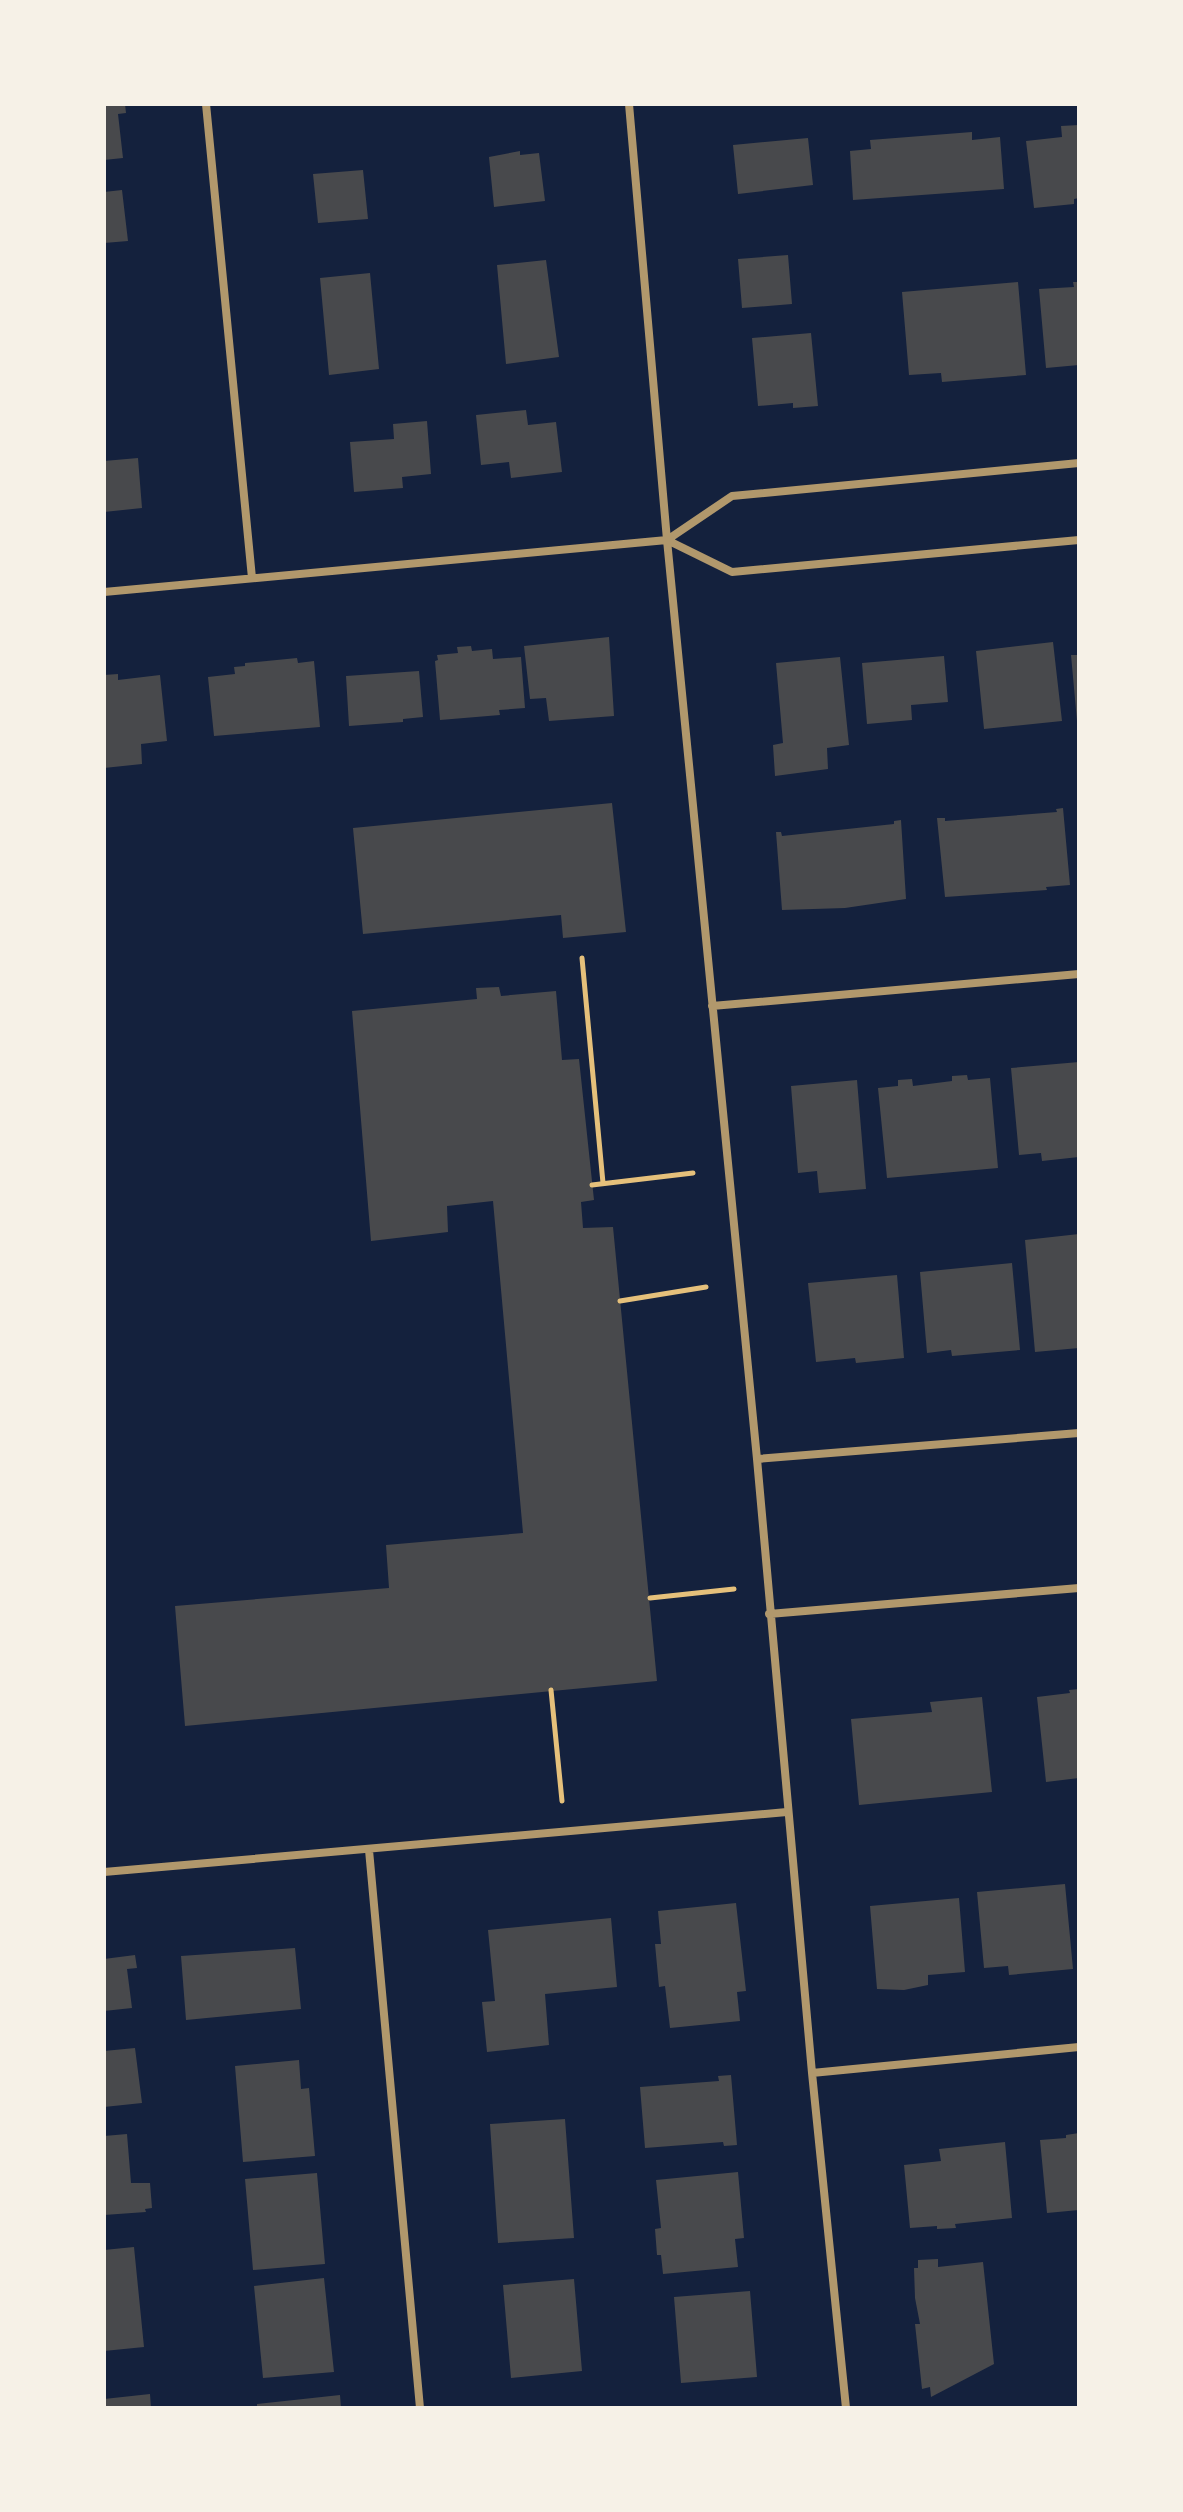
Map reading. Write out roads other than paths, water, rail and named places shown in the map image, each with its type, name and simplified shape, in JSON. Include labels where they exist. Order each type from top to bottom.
[{"type":"street","points":[[206,104],[252,578]]},
{"type":"street","points":[[629,104],[667,540],[846,2408]]},
{"type":"street","points":[[104,592],[667,540],[732,496],[1079,463]]},
{"type":"street","points":[[667,540],[732,572],[1079,540]]},
{"type":"street","points":[[712,1006],[1079,974]]},
{"type":"street","points":[[757,1459],[1079,1433]]},
{"type":"street","points":[[769,1614],[1079,1588]]},
{"type":"street","points":[[104,1872],[787,1812]]},
{"type":"street","points":[[369,1850],[420,2408]]},
{"type":"street","points":[[812,2073],[1079,2047]]}]
